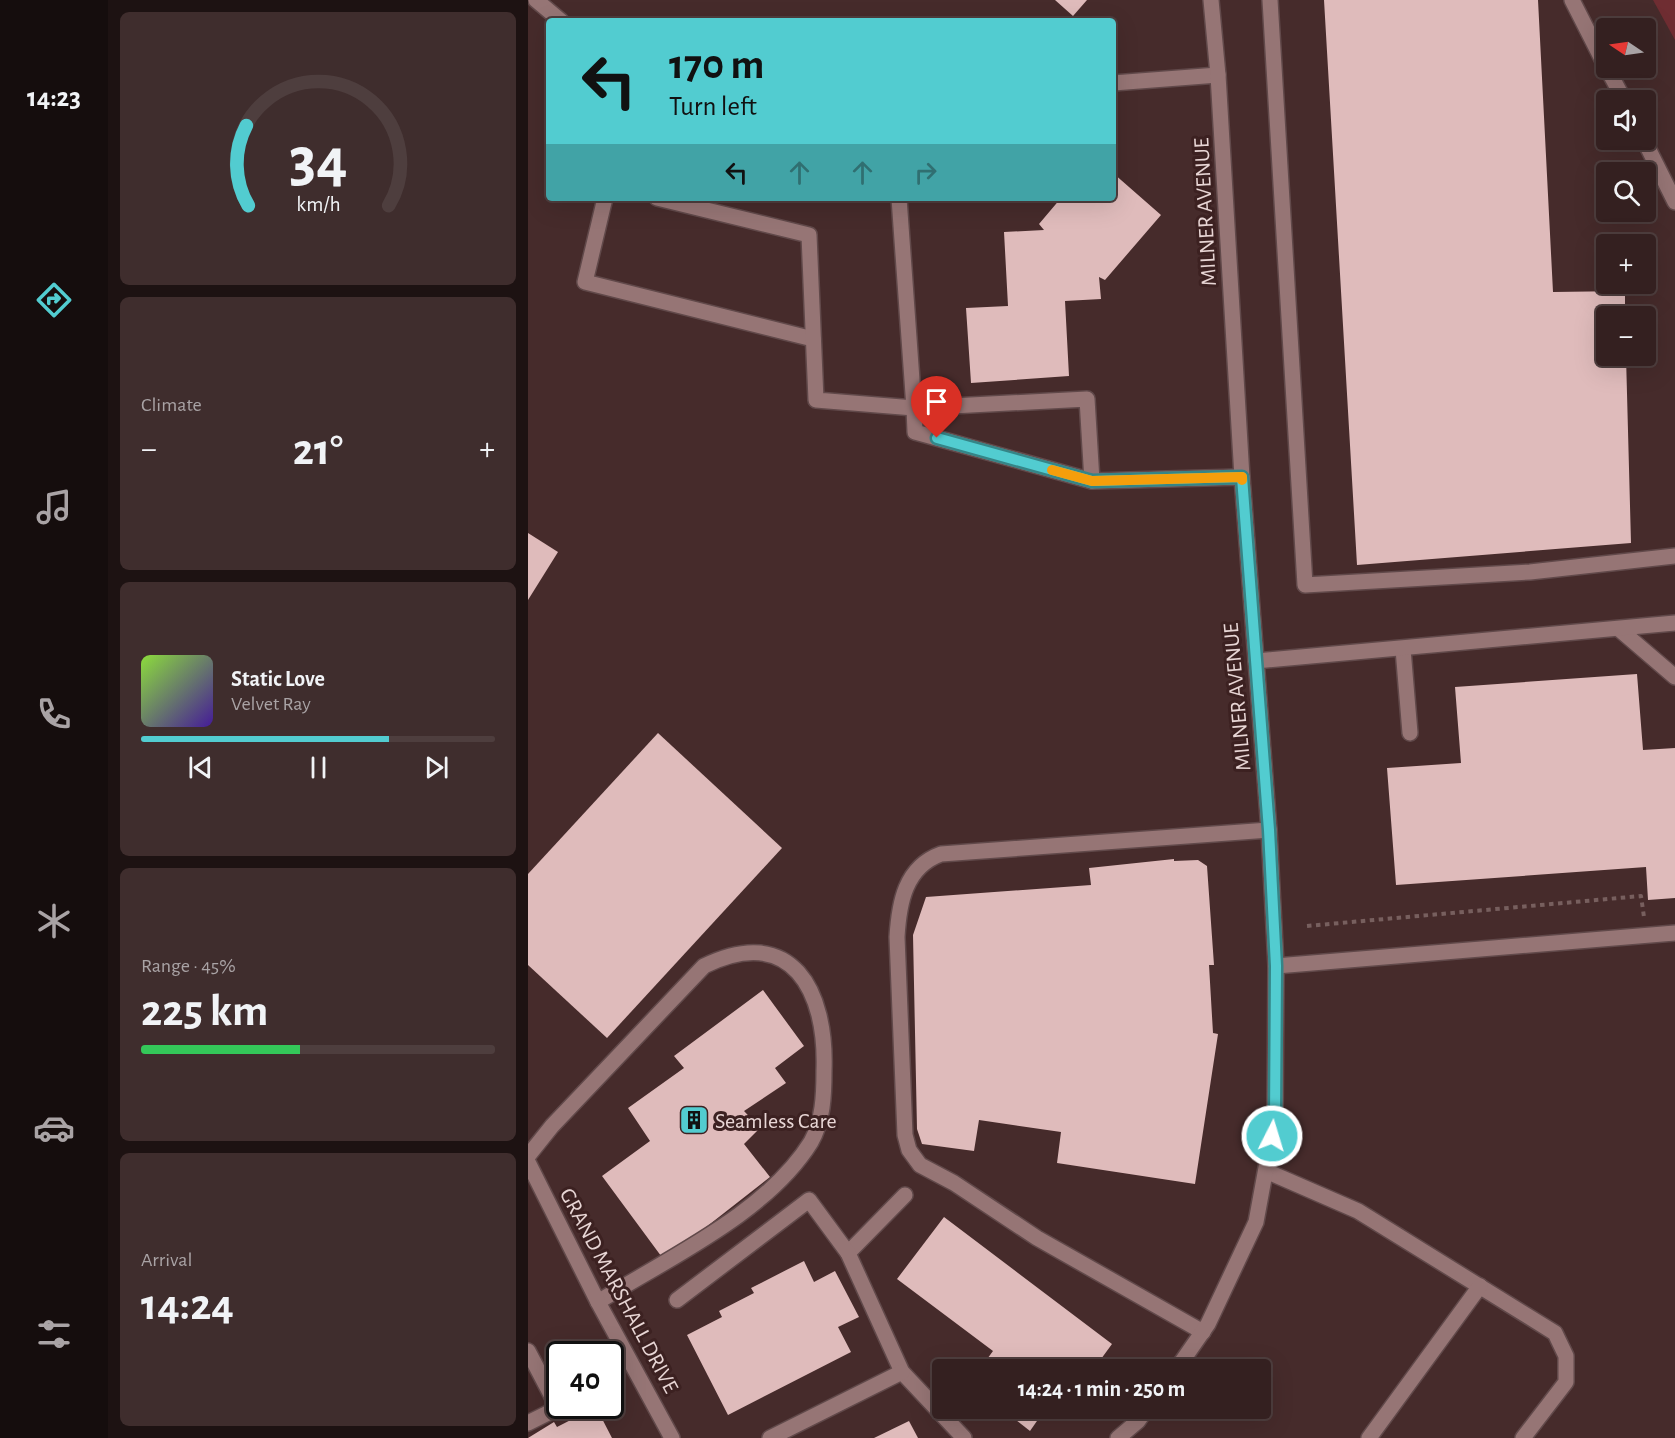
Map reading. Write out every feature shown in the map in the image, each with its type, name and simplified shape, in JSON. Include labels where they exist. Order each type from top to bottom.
[{"type":"street","points":[[536,0],[557,18]]},
{"type":"street","name":"MILNER AVENUE","points":[[1184,1359],[1203,1332],[1256,1222],[1275,1119],[1276,966],[1269,830],[1242,477],[1212,0]]},
{"type":"street","points":[[1270,0],[1305,585],[1530,572],[1675,556]]},
{"type":"street","points":[[1572,0],[1596,46]]},
{"type":"street","points":[[1116,83],[1218,75]]},
{"type":"street","points":[[1649,150],[1675,202]]},
{"type":"street","points":[[604,201],[585,282],[813,339]]},
{"type":"street","points":[[669,201],[809,235],[816,400],[914,408],[1087,399],[1092,481]]},
{"type":"street","points":[[899,201],[915,432],[1092,481],[1242,477]]},
{"type":"street","points":[[1256,661],[1675,623]]},
{"type":"street","points":[[1619,629],[1675,676]]},
{"type":"street","points":[[1404,649],[1410,733]]},
{"type":"street","points":[[1203,1332],[1037,1238],[954,1183],[920,1165],[909,1150],[905,1135],[897,949],[898,911],[903,893],[918,867],[941,854],[1269,830]]},
{"type":"street","points":[[1276,966],[1675,933]]},
{"type":"street","points":[[528,1155],[552,1126],[704,966],[734,953],[759,952],[777,956],[791,964],[806,980],[816,1000],[823,1028],[825,1053],[822,1110],[812,1140],[791,1168],[747,1210],[598,1302]]},
{"type":"street","name":"GRAND MARSHALL DRIVE","points":[[528,1162],[598,1302],[672,1438]]},
{"type":"street","points":[[1266,1171],[1358,1211],[1555,1333],[1566,1356],[1566,1382],[1523,1438]]},
{"type":"street","points":[[848,1253],[905,1195]]},
{"type":"street","points":[[677,1300],[809,1200],[848,1253],[902,1372],[964,1438]]},
{"type":"street","points":[[1368,1438],[1480,1286]]},
{"type":"street","points":[[528,1351],[558,1408],[528,1423]]},
{"type":"street","points":[[770,1438],[902,1372]]},
{"type":"street","points":[[1118,1438],[1139,1419]]},
{"type":"path","points":[[1307,926],[1641,896],[1647,936]]},
{"type":"shaded area","points":[[1653,0],[1675,0],[1675,40]]},
{"type":"building","points":[[1055,0],[1087,0],[1073,16]]},
{"type":"building","points":[[1324,0],[1538,0],[1553,292],[1625,294],[1625,306],[1596,306],[1596,366],[1626,366],[1631,543],[1357,565]]},
{"type":"building","points":[[1116,176],[1161,215],[1105,280],[1099,277],[1101,299],[1065,301],[1069,376],[971,383],[966,308],[1008,306],[1004,232],[1044,230],[1039,224],[1058,201],[1116,201]]},
{"type":"building","points":[[528,533],[558,552],[528,600]]},
{"type":"building","points":[[1637,674],[1643,750],[1675,748],[1675,898],[1648,900],[1646,867],[1396,885],[1387,768],[1461,763],[1455,687]]},
{"type":"building","points":[[658,733],[782,848],[607,1038],[528,965],[528,874]]},
{"type":"building","points":[[1174,859],[1174,861],[1198,860],[1207,866],[1214,965],[1209,965],[1213,1033],[1218,1034],[1195,1184],[1057,1163],[1061,1132],[979,1120],[974,1151],[922,1144],[917,1129],[913,935],[926,897],[1091,885],[1089,868]]},
{"type":"building","name":"Seamless Care","points":[[763,990],[804,1046],[775,1068],[786,1083],[744,1111],[760,1128],[744,1144],[770,1177],[664,1260],[602,1176],[650,1141],[628,1108],[684,1068],[674,1056]]},
{"type":"building","points":[[944,1217],[1112,1344],[1101,1359],[987,1359],[993,1351],[897,1279]]},
{"type":"building","points":[[804,1261],[814,1282],[835,1271],[859,1317],[838,1327],[851,1352],[728,1415],[687,1335],[722,1317],[719,1311],[754,1293],[751,1288]]},
{"type":"building","points":[[573,1419],[602,1419],[612,1438],[528,1438],[554,1422],[557,1427]]},
{"type":"building","points":[[1015,1419],[1038,1419],[1030,1431]]},
{"type":"building","points":[[909,1421],[918,1438],[874,1438]]},
{"type":"slow traffic","points":[[1052,470],[1092,481],[1242,477],[1242,480]]},
{"type":"place","name":"Seamless Care","points":[[694,1120]]},
{"type":"route","points":[[937,438],[1092,481],[1242,477],[1269,830],[1276,966],[1275,1119],[1272,1136]]}]
